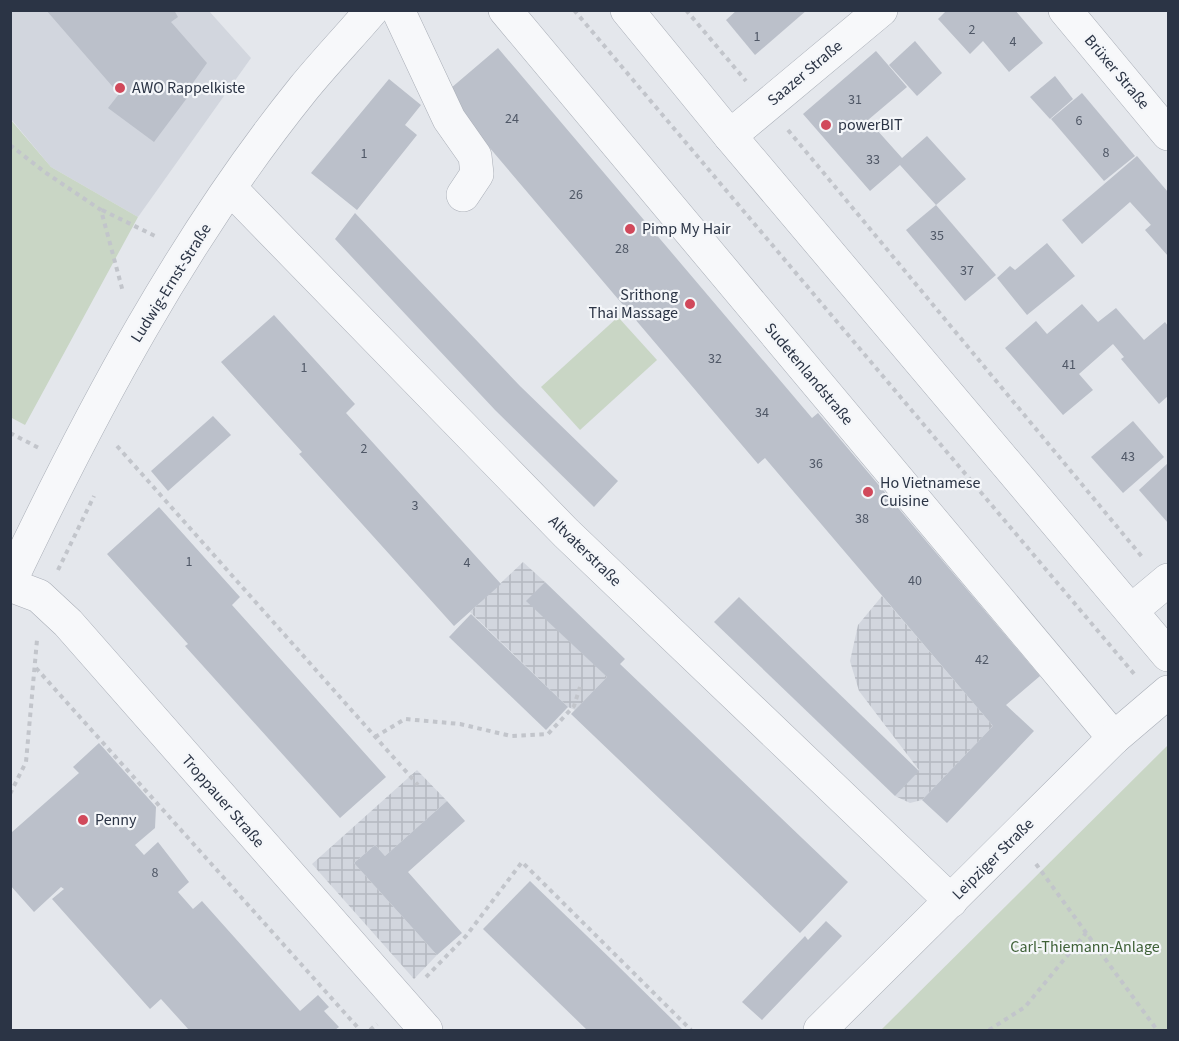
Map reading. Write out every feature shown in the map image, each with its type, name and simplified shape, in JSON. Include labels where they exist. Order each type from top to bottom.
[{"type":"street","name":"Ludwig-Ernst-Straße","points":[[20,588],[68,462],[136,338],[231,189],[303,90],[372,10]]},
{"type":"street","points":[[398,10],[449,119],[475,156],[477,174],[463,195]]},
{"type":"street","name":"Sudetenlandstraße","points":[[505,10],[1113,738]]},
{"type":"street","points":[[627,10],[730,136],[1168,655]]},
{"type":"street","name":"Saazer Straße","points":[[730,136],[881,10]]},
{"type":"street","name":"Brüxer Straße","points":[[1065,10],[1168,134]]},
{"type":"street","name":"Altvaterstraße","points":[[231,189],[566,533],[951,901]]},
{"type":"street","points":[[1132,610],[1166,582]]},
{"type":"street","name":"Troppauer Straße","points":[[20,588],[68,623],[426,1030]]},
{"type":"street","name":"Leipziger Straße","points":[[820,1030],[1113,738],[1163,697]]},
{"type":"path","points":[[574,10],[1163,697]]},
{"type":"path","points":[[686,10],[1166,582]]},
{"type":"path","points":[[10,145],[46,173],[101,210],[136,338]]},
{"type":"path","points":[[112,456],[122,435]]},
{"type":"path","points":[[117,445],[418,785]]},
{"type":"path","points":[[10,794],[26,762],[36,667],[20,588],[62,565],[97,489]]},
{"type":"path","points":[[36,667],[360,1030]]},
{"type":"path","points":[[375,737],[405,719],[460,724],[512,736],[548,734],[574,706],[580,687]]},
{"type":"path","points":[[1016,836],[1157,1030]]},
{"type":"path","points":[[401,1002],[466,936],[522,862],[691,1030]]},
{"type":"path","points":[[989,1030],[1025,1007],[1086,933]]},
{"type":"shaded area","name":"AWO Rappelkiste","points":[[10,11],[209,11],[251,58],[138,217],[51,167],[11,119]]},
{"type":"shaded area","points":[[523,562],[545,582],[527,601],[607,677],[575,710],[568,707],[470,612]]},
{"type":"shaded area","points":[[882,596],[993,726],[922,800],[910,803],[895,796],[919,770],[859,691],[850,661],[858,625]]},
{"type":"shaded area","points":[[417,770],[447,801],[385,856],[375,845],[354,863],[437,955],[414,979],[312,864]]},
{"type":"green space","points":[[10,119],[51,167],[138,217],[25,425],[10,417]]},
{"type":"green space","points":[[618,317],[657,360],[580,430],[541,387]]},
{"type":"green space","name":"Carl-Thiemann-Anlage","points":[[1168,745],[1168,1030],[881,1030]]},
{"type":"building","points":[[46,10],[174,10],[178,17],[171,22],[207,63],[190,87],[193,90],[154,142],[108,108],[119,94]]},
{"type":"building","points":[[737,10],[807,10],[755,55],[726,20]]},
{"type":"building","points":[[947,10],[1015,10],[1043,43],[1009,72],[983,41],[970,54],[938,19]]},
{"type":"building","points":[[915,41],[942,73],[917,96],[889,65]]},
{"type":"building","points":[[498,48],[812,418],[818,413],[1040,676],[1006,705],[1034,731],[947,823],[922,800],[993,726],[765,458],[758,464],[444,94]]},
{"type":"building","points":[[876,51],[907,87],[868,120],[902,158],[927,136],[966,179],[936,205],[900,165],[870,191],[803,114]]},
{"type":"building","points":[[1055,76],[1073,99],[1050,119],[1030,97]]},
{"type":"building","points":[[389,79],[421,105],[405,125],[417,135],[357,210],[311,173]]},
{"type":"building","points":[[1082,93],[1135,156],[1104,181],[1051,119]]},
{"type":"building","points":[[1137,156],[1168,192],[1168,256],[1145,230],[1151,225],[1130,202],[1082,244],[1062,220]]},
{"type":"building","points":[[936,205],[996,275],[965,301],[906,230]]},
{"type":"building","points":[[355,213],[520,386],[618,481],[594,507],[495,410],[335,239]]},
{"type":"building","points":[[1047,243],[1075,276],[1027,315],[997,278],[1010,266],[1015,270]]},
{"type":"building","points":[[1082,304],[1098,322],[1116,308],[1144,340],[1165,322],[1168,326],[1168,396],[1159,404],[1121,359],[1124,357],[1113,344],[1079,374],[1093,390],[1063,415],[1005,348],[1036,321],[1047,334]]},
{"type":"building","points":[[274,315],[355,404],[346,413],[501,584],[454,626],[299,454],[302,452],[221,362]]},
{"type":"building","points":[[213,416],[231,435],[168,491],[151,471]]},
{"type":"building","points":[[1133,421],[1164,457],[1123,493],[1091,457]]},
{"type":"building","points":[[1168,463],[1168,523],[1139,490]]},
{"type":"building","points":[[159,507],[240,597],[232,605],[386,777],[340,818],[185,646],[188,644],[107,554]]},
{"type":"building","points":[[545,582],[625,659],[620,664],[848,882],[800,933],[571,714],[607,677],[526,601]]},
{"type":"building","points":[[739,597],[919,771],[895,796],[714,622]]},
{"type":"building","points":[[471,614],[568,707],[546,730],[449,637]]},
{"type":"building","points":[[99,743],[156,807],[155,828],[135,845],[144,855],[158,842],[189,882],[178,892],[193,909],[202,901],[300,1011],[318,995],[329,1007],[324,1011],[339,1027],[335,1030],[189,1030],[161,999],[150,1009],[52,899],[64,889],[61,887],[34,912],[10,885],[12,832],[79,773],[73,767]]},
{"type":"building","points":[[447,801],[465,821],[408,872],[462,933],[437,955],[354,863],[375,845],[385,856]]},
{"type":"building","points":[[530,881],[683,1030],[587,1030],[483,929]]},
{"type":"building","points":[[826,921],[842,936],[762,1020],[742,1002],[805,936],[808,940]]},
{"type":"place","name":"AWO Rappelkiste","points":[[120,88]]},
{"type":"place","name":"powerBIT","points":[[826,125]]},
{"type":"place","name":"Pimp My Hair","points":[[630,229]]},
{"type":"place","name":"Srithong Thai Massage","points":[[690,304]]},
{"type":"place","name":"Ho Vietnamese Cuisine","points":[[868,492]]},
{"type":"place","name":"Penny","points":[[83,820]]}]
